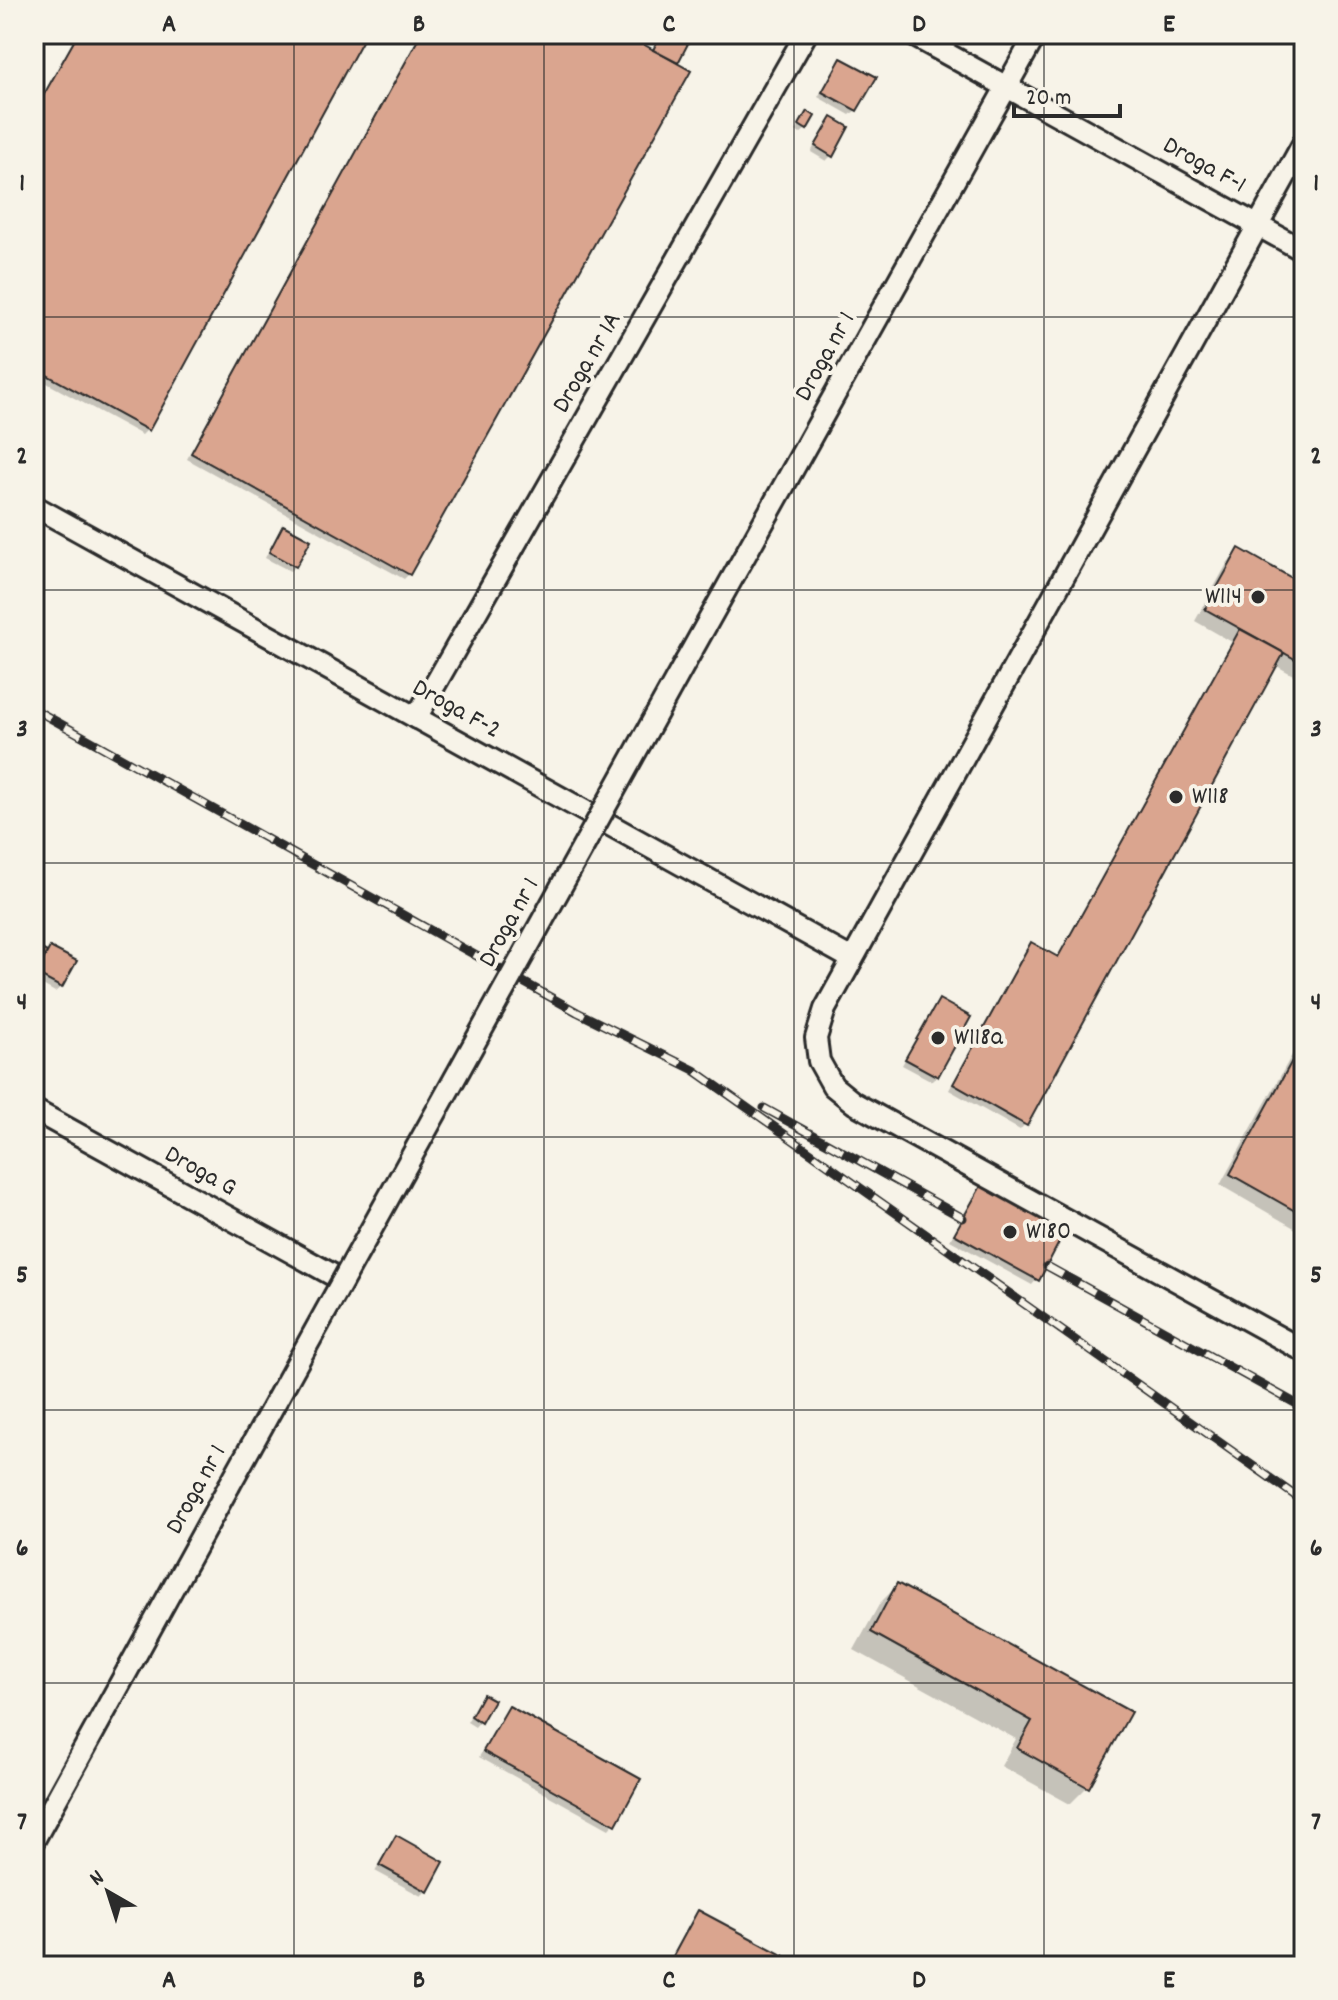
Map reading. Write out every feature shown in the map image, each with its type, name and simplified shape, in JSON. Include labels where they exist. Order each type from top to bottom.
[{"type":"lane","name":"Droga nr 1A","points":[[416,718],[806,34]]},
{"type":"lane","name":"Droga F-1","points":[[911,34],[1304,251]]},
{"type":"lane","name":"Droga nr 1","points":[[34,1840],[1036,34]]},
{"type":"lane","points":[[1304,142],[852,959],[825,1009],[816,1038],[819,1061],[833,1086],[854,1103],[1304,1351]]},
{"type":"lane","name":"Droga F-2","points":[[34,506],[852,959]]},
{"type":"lane","name":"Droga G","points":[[34,1110],[342,1280]]},
{"type":"building","points":[[78,34],[366,34],[149,431],[34,368],[34,112]]},
{"type":"building","points":[[421,34],[625,34],[691,71],[410,575],[191,453]]},
{"type":"building","points":[[661,34],[693,34],[678,63],[653,50]]},
{"type":"building","points":[[841,58],[877,77],[857,111],[822,92]]},
{"type":"building","points":[[807,111],[815,116],[807,130],[799,125]]},
{"type":"building","points":[[832,117],[849,127],[833,157],[815,146]]},
{"type":"building","points":[[283,525],[311,540],[296,567],[269,552]]},
{"type":"building","name":"W114","points":[[1239,548],[1304,585],[1304,664],[1205,609]]},
{"type":"building","name":"W118","points":[[1240,629],[1284,653],[1027,1126],[953,1084],[1031,942],[1058,957]]},
{"type":"building","points":[[34,945],[47,952],[37,969],[34,968]]},
{"type":"building","points":[[50,947],[77,961],[62,988],[36,974]]},
{"type":"building","name":"W118a","points":[[939,999],[971,1017],[938,1077],[905,1059]]},
{"type":"building","points":[[1304,1039],[1304,1216],[1230,1174]]},
{"type":"building","name":"W180","points":[[982,1184],[1065,1231],[1039,1281],[954,1234]]},
{"type":"building","points":[[897,1583],[1131,1712],[1089,1788],[1017,1748],[1032,1721],[871,1632]]},
{"type":"building","points":[[483,1694],[494,1700],[481,1723],[471,1716]]},
{"type":"building","points":[[509,1706],[641,1779],[616,1825],[483,1751]]},
{"type":"building","points":[[396,1835],[444,1862],[428,1892],[379,1865]]},
{"type":"building","points":[[698,1910],[803,1966],[681,1966],[671,1960]]},
{"type":"railway","points":[[34,709],[577,1012],[694,1070],[1304,1502]]},
{"type":"railway","points":[[764,1108],[963,1218]]},
{"type":"railway","points":[[1047,1266],[1304,1408]]},
{"type":"place","name":"W114","points":[[1258,597]]},
{"type":"place","name":"W118","points":[[1176,797]]},
{"type":"place","name":"W118a","points":[[938,1038]]},
{"type":"place","name":"W180","points":[[1010,1232]]}]
